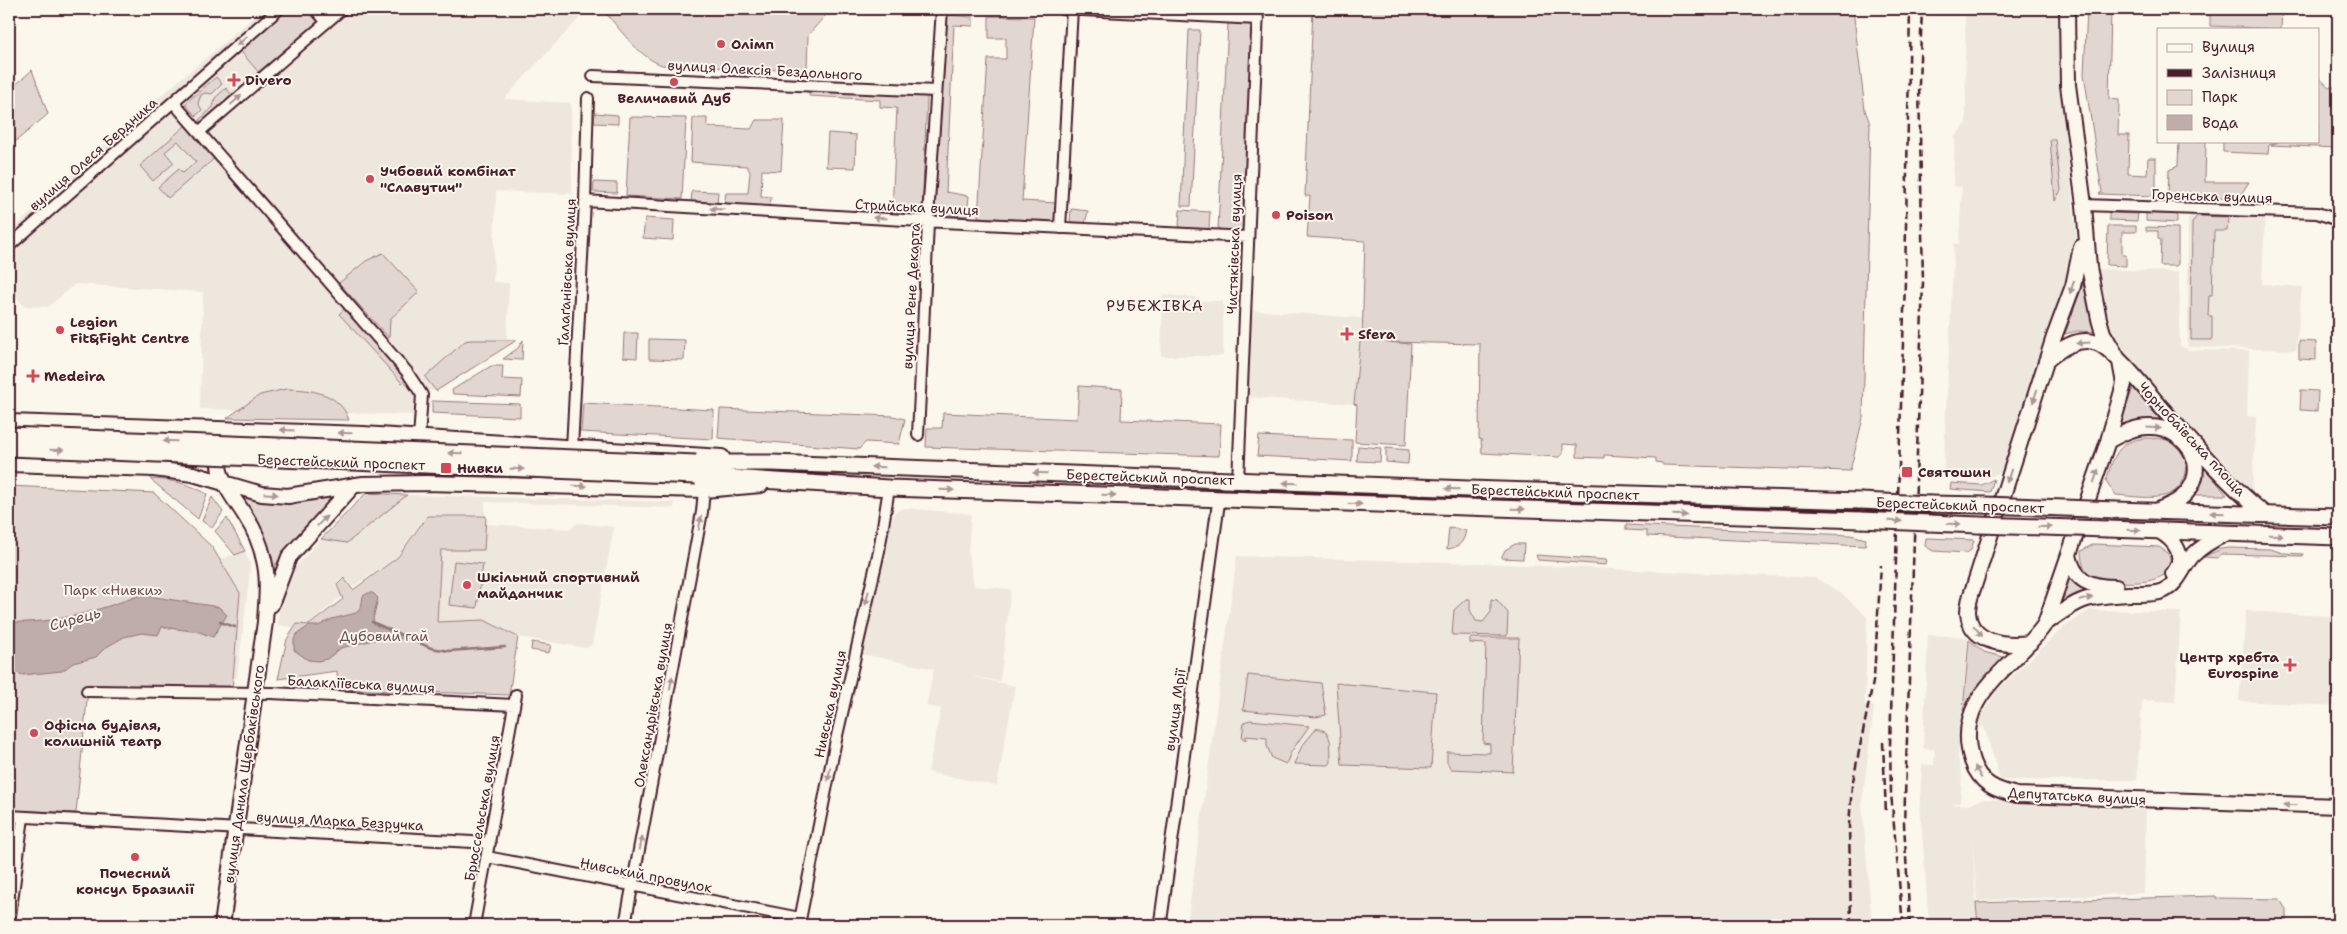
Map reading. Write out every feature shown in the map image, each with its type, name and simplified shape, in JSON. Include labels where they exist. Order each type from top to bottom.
[{"type":"main road","points":[[2067,9],[2068,85],[2084,205],[2089,267],[2103,333],[2120,362]]},
{"type":"main road","points":[[2030,642],[2011,646],[1983,638],[1970,620],[1968,611],[1972,593],[2046,362],[2077,273],[2085,222]]},
{"type":"main road","name":"Чорнобаївська площа","points":[[2046,362],[2064,347],[2082,342],[2095,342],[2104,346],[2203,454],[2247,499],[2266,515]]},
{"type":"main road","name":"Чорнобаївська площа","points":[[2045,624],[2108,441],[2122,394],[2123,373],[2120,362]]},
{"type":"main road","points":[[9,422],[253,428]]},
{"type":"main road","points":[[154,469],[176,467],[189,459],[193,444],[190,436],[177,426]]},
{"type":"main road","name":"Берестейський проспект","points":[[253,428],[370,434],[419,442],[714,456],[772,463],[1238,481],[2338,517]]},
{"type":"main road","name":"вулиця Данила Щербаківського","points":[[222,925],[265,622],[267,586],[264,558],[247,519],[224,483],[218,464],[218,456],[222,448],[238,435],[253,428]]},
{"type":"main road","name":"Чорнобаївська площа","points":[[2108,441],[2134,429],[2160,428],[2169,430],[2180,438],[2193,452],[2195,471],[2192,486],[2183,497],[2156,511]]},
{"type":"main road","points":[[370,434],[390,448]]},
{"type":"main road","name":"Берестейський проспект","points":[[9,435],[889,488],[2338,537]]},
{"type":"main road","name":"Берестейський проспект","points":[[9,448],[699,476]]},
{"type":"main road","name":"Берестейський проспект","points":[[224,483],[262,494],[288,496],[304,495],[354,485],[699,476],[772,463]]},
{"type":"main road","points":[[9,464],[154,469],[193,474],[224,483]]},
{"type":"main road","points":[[378,484],[385,480],[391,471]]},
{"type":"main road","points":[[411,472],[426,483]]},
{"type":"main road","name":"вулиця Данила Щербаківського","points":[[265,622],[280,575],[289,557],[354,485]]},
{"type":"main road","points":[[2068,555],[2071,568],[2080,578],[2091,584],[2103,587],[2149,588],[2162,584],[2170,578],[2179,563],[2180,555],[2177,545],[2159,531]]},
{"type":"main road","name":"Чорнобаївська площа","points":[[2030,642],[2045,624],[2072,604],[2085,598],[2100,595],[2150,594],[2162,591],[2179,578],[2198,550],[2227,533]]},
{"type":"main road","name":"Депутатська вулиця","points":[[2030,642],[1985,690],[1972,711],[1968,725],[1969,750],[1975,768],[1980,778],[1997,791],[2018,795],[2338,806]]},
{"type":"street","name":"вулиця Олеся Бердника","points":[[9,246],[279,9]]},
{"type":"street","points":[[316,9],[327,22]]},
{"type":"street","points":[[199,132],[342,9]]},
{"type":"street","name":"вулиця Рене Декарта","points":[[918,435],[928,221],[942,9]]},
{"type":"street","points":[[1063,9],[1258,14]]},
{"type":"street","points":[[1060,228],[1072,9]]},
{"type":"street","name":"Чистяківська вулиця","points":[[1238,481],[1258,14]]},
{"type":"street","name":"вулиця Олексія Бездольного","points":[[593,76],[936,91]]},
{"type":"street","name":"Ґалаґанівська вулиця","points":[[572,448],[585,200],[588,98]]},
{"type":"street","name":"вулиця Олеся Бердника","points":[[173,102],[408,372],[422,395],[419,442]]},
{"type":"street","name":"Стрийська вулиця","points":[[585,200],[928,221],[1248,237]]},
{"type":"street","name":"Горенська вулиця","points":[[2084,205],[2317,213],[2338,220]]},
{"type":"street","name":"Олександрівська вулиця","points":[[625,925],[702,512],[699,476]]},
{"type":"street","name":"Нивська вулиця","points":[[799,922],[839,725],[878,551],[889,488]]},
{"type":"street","name":"вулиця Мрії","points":[[1160,925],[1219,499]]},
{"type":"street","name":"Балакліївська вулиця","points":[[87,691],[255,693],[515,700]]},
{"type":"street","name":"Брюссельська вулиця","points":[[474,925],[488,857],[515,700]]},
{"type":"street","name":"вулиця Марка Безручка","points":[[9,816],[490,843]]},
{"type":"street","points":[[9,924],[23,817]]},
{"type":"street","name":"Нивський провулок","points":[[488,857],[799,922]]},
{"type":"shaded area","points":[[263,9],[588,9],[504,99],[571,103],[572,194],[496,191],[493,282],[509,283],[507,339],[488,339],[490,357],[436,391],[415,390],[417,415],[200,409],[203,292],[75,284],[48,307],[24,306],[9,289],[9,233],[115,135]]},
{"type":"shaded area","points":[[1965,9],[2061,9],[2060,83],[2076,233],[2074,264],[2007,470],[1981,480],[1943,477],[1954,244],[1959,244],[1962,187],[1953,186],[1955,137],[1966,124]]},
{"type":"shaded area","points":[[2192,212],[2265,213],[2262,284],[2302,287],[2296,350],[2188,347],[2188,219]]},
{"type":"shaded area","points":[[2095,269],[2179,272],[2180,346],[2189,350],[2249,351],[2247,416],[2256,417],[2252,496],[2191,437],[2113,334],[2105,318]]},
{"type":"shaded area","points":[[1163,295],[1195,297],[1196,301],[1223,301],[1223,356],[1161,356]]},
{"type":"shaded area","points":[[1249,310],[1362,318],[1354,404],[1245,397]]},
{"type":"shaded area","points":[[407,495],[674,502],[674,508],[485,502],[485,515],[426,515],[397,557],[353,587],[344,577],[335,585],[342,596],[309,624],[297,624],[294,627],[277,625],[282,593],[292,571],[321,539],[347,542]]},
{"type":"shaded area","points":[[905,508],[971,514],[968,551],[974,586],[1011,589],[1000,681],[968,676],[1015,686],[997,786],[928,772],[941,709],[926,706],[934,669],[862,654],[890,526],[895,512]]},
{"type":"shaded area","points":[[578,523],[614,527],[592,644],[587,648],[518,637],[484,620],[437,622],[441,550],[484,550],[486,524],[570,529]]},
{"type":"shaded area","points":[[245,551],[250,564],[249,580],[237,678],[222,676],[217,560]]},
{"type":"shaded area","points":[[1237,556],[1480,563],[1815,578],[1840,592],[1867,617],[1865,704],[1874,707],[1862,803],[1872,925],[1187,925]]},
{"type":"shaded area","points":[[2089,610],[2181,612],[2175,702],[2142,700],[2137,780],[2000,780],[1984,727],[1976,726],[1996,691],[2063,628]]},
{"type":"shaded area","name":"Центр хребта Eurospine","points":[[2246,611],[2338,617],[2337,706],[2239,701]]},
{"type":"shaded area","points":[[1928,635],[1968,637],[1958,758],[1962,776],[1960,802],[1951,805],[1970,805],[1983,799],[2146,810],[2144,893],[1977,901],[1972,830],[1977,925],[1929,925],[1920,804],[1922,764],[1934,765],[1935,750],[1923,748]]},
{"type":"green space","points":[[284,9],[310,9],[322,21],[260,74],[238,48]]},
{"type":"green space","name":"Олімп","points":[[602,9],[831,9],[808,35],[807,71],[662,65],[653,61],[629,41]]},
{"type":"green space","points":[[1313,9],[1853,9],[1865,110],[1870,124],[1863,418],[1850,471],[1663,465],[1656,462],[1656,458],[1604,455],[1604,458],[1577,457],[1577,445],[1563,444],[1563,454],[1559,457],[1482,453],[1481,439],[1479,439],[1480,344],[1386,342],[1411,344],[1406,445],[1355,442],[1357,405],[1354,404],[1360,342],[1362,341],[1365,241],[1307,237],[1310,196],[1305,196]]},
{"type":"green space","points":[[2087,9],[2111,9],[2109,99],[2119,100],[2118,135],[2129,135],[2128,174],[2147,175],[2148,158],[2156,158],[2156,196],[2099,194],[2102,192],[2084,74]]},
{"type":"green space","points":[[2176,9],[2282,9],[2281,28],[2210,26],[2210,15],[2176,14]]},
{"type":"green space","points":[[945,15],[973,17],[973,26],[954,25],[946,192],[969,196],[967,216],[934,214]]},
{"type":"green space","points":[[989,16],[1034,17],[1022,201],[1057,203],[1057,220],[1053,222],[978,217],[988,59],[1006,59],[1006,38],[989,38]]},
{"type":"green space","points":[[1228,23],[1253,25],[1243,232],[1218,230]]},
{"type":"green space","points":[[1189,30],[1200,30],[1191,206],[1181,206]]},
{"type":"green space","points":[[32,70],[48,114],[9,147],[9,91]]},
{"type":"green space","points":[[216,77],[222,84],[212,94],[205,93],[201,95],[198,103],[202,110],[196,116],[185,104]]},
{"type":"green space","points":[[2320,79],[2329,87],[2338,87],[2338,148],[2271,145],[2278,142],[2320,142]]},
{"type":"green space","points":[[226,88],[232,95],[201,123],[199,120],[213,107],[215,98]]},
{"type":"green space","points":[[809,90],[925,95],[927,98],[922,213],[892,210],[897,108],[880,107],[880,100],[809,96]]},
{"type":"green space","points":[[595,113],[618,115],[618,124],[594,123]]},
{"type":"green space","points":[[630,117],[686,118],[682,199],[626,196]]},
{"type":"green space","points":[[693,118],[707,118],[707,127],[751,129],[756,120],[784,120],[781,171],[762,170],[761,196],[771,197],[770,207],[724,205],[726,193],[748,193],[750,172],[747,166],[691,162]]},
{"type":"green space","points":[[186,125],[215,158],[168,198],[158,187],[179,169],[183,173],[196,162],[178,141],[165,152],[174,163],[153,181],[140,166]]},
{"type":"green space","points":[[828,133],[856,135],[855,168],[826,167]]},
{"type":"green space","points":[[2050,139],[2055,139],[2061,190],[2055,201]]},
{"type":"green space","points":[[2179,142],[2206,142],[2205,182],[2249,182],[2238,199],[2168,196],[2169,170],[2178,166]]},
{"type":"green space","points":[[2223,142],[2275,142],[2269,145],[2268,154],[2223,152]]},
{"type":"green space","points":[[594,182],[617,183],[617,193],[593,192]]},
{"type":"green space","points":[[692,191],[718,192],[717,204],[691,202]]},
{"type":"green space","points":[[1071,209],[1088,211],[1085,224],[1070,223]]},
{"type":"green space","points":[[1180,210],[1210,212],[1209,228],[1205,231],[1182,231],[1179,228]]},
{"type":"green space","points":[[2146,211],[2177,213],[2177,223],[2146,221]]},
{"type":"green space","points":[[2109,213],[2138,214],[2137,221],[2109,220]]},
{"type":"green space","points":[[2197,216],[2228,217],[2227,231],[2214,231],[2212,295],[2209,295],[2208,316],[2212,316],[2212,340],[2191,340],[2192,223]]},
{"type":"green space","points":[[645,218],[674,220],[673,240],[643,238]]},
{"type":"green space","points":[[2108,226],[2136,226],[2136,232],[2122,232],[2122,255],[2126,255],[2126,266],[2107,265]]},
{"type":"green space","points":[[2146,227],[2178,228],[2178,264],[2176,266],[2160,266],[2161,240],[2158,239],[2158,231],[2146,231]]},
{"type":"green space","points":[[383,253],[419,292],[390,319],[389,338],[339,283],[366,261]]},
{"type":"green space","points":[[2083,284],[2099,332],[2077,331],[2065,334]]},
{"type":"green space","points":[[344,309],[406,380],[402,383],[339,314]]},
{"type":"green space","points":[[624,333],[638,333],[637,358],[623,357]]},
{"type":"green space","points":[[649,339],[685,340],[684,360],[649,359]]},
{"type":"green space","points":[[517,340],[436,391],[425,377],[465,341]]},
{"type":"green space","points":[[523,340],[522,360],[503,359],[518,348]]},
{"type":"green space","points":[[2299,341],[2316,342],[2316,360],[2299,359]]},
{"type":"green space","points":[[491,366],[503,366],[502,379],[522,380],[521,397],[453,394],[452,390]]},
{"type":"green space","points":[[1079,386],[1122,389],[1121,420],[1221,424],[1219,456],[926,447],[927,428],[942,428],[943,413],[1077,419]]},
{"type":"green space","points":[[2133,388],[2164,423],[2135,420],[2120,425]]},
{"type":"green space","points":[[286,389],[324,394],[339,404],[349,420],[227,418],[260,395]]},
{"type":"green space","points":[[2301,390],[2318,391],[2317,411],[2300,410]]},
{"type":"green space","points":[[432,401],[520,404],[520,417],[432,413]]},
{"type":"green space","points":[[583,403],[714,410],[713,439],[581,432]]},
{"type":"green space","points":[[720,409],[893,416],[905,419],[899,444],[866,442],[859,449],[718,438]]},
{"type":"green space","points":[[1259,436],[1352,440],[1352,461],[1257,456]]},
{"type":"green space","points":[[2146,438],[2169,441],[2183,453],[2186,460],[2186,469],[2181,485],[2167,495],[2155,497],[2116,495],[2106,481],[2118,451],[2129,442]]},
{"type":"green space","points":[[1358,446],[1381,448],[1380,462],[1357,461]]},
{"type":"green space","points":[[1386,448],[1409,450],[1408,464],[1386,462]]},
{"type":"green space","points":[[2203,466],[2227,495],[2195,495],[2202,482]]},
{"type":"green space","points":[[150,479],[180,483],[207,494],[198,519]]},
{"type":"green space","points":[[1994,479],[1990,492],[1950,489],[1951,483],[1982,485]]},
{"type":"green space","name":"Парк «Нивки»","points":[[9,486],[154,493],[212,547],[240,593],[232,691],[88,689],[76,813],[9,810]]},
{"type":"green space","points":[[366,493],[407,495],[347,543],[321,539]]},
{"type":"green space","points":[[242,496],[290,503],[330,496],[332,498],[295,537],[273,568]]},
{"type":"green space","points":[[212,497],[223,512],[212,528],[202,521]]},
{"type":"green space","name":"Дубовий гай","points":[[427,516],[486,516],[484,550],[441,550],[437,622],[484,620],[518,637],[509,695],[338,689],[337,671],[278,679],[287,639],[297,624],[309,625],[343,599],[337,585],[344,578],[353,590],[398,557]]},
{"type":"green space","points":[[227,518],[245,551],[235,555],[215,531]]},
{"type":"green space","points":[[1626,525],[1850,535],[1866,539],[1865,546],[1647,536],[1647,531],[1626,530]]},
{"type":"green space","points":[[1449,528],[1466,530],[1460,544],[1447,549]]},
{"type":"green space","points":[[1926,538],[1974,540],[1971,550],[1967,553],[1933,551],[1925,546]]},
{"type":"green space","points":[[1515,544],[1524,544],[1523,559],[1501,558],[1505,550]]},
{"type":"green space","points":[[2094,544],[2159,547],[2168,553],[2171,565],[2166,573],[2156,579],[2143,582],[2100,579],[2088,573],[2081,558],[2081,551]]},
{"type":"green space","points":[[2221,549],[2270,549],[2283,553],[2303,554],[2303,556],[2221,554],[2218,558],[2203,557]]},
{"type":"green space","points":[[1536,555],[1607,560],[1606,565],[1538,560]]},
{"type":"green space","points":[[454,561],[483,564],[477,608],[449,605]]},
{"type":"green space","points":[[2070,577],[2084,592],[2068,598],[2062,603]]},
{"type":"green space","points":[[1466,599],[1470,599],[1470,610],[1476,621],[1483,622],[1491,612],[1491,599],[1497,600],[1508,613],[1507,636],[1452,635],[1454,610]]},
{"type":"green space","points":[[1470,638],[1519,638],[1513,772],[1451,769],[1447,762],[1447,752],[1490,753],[1490,744],[1483,743],[1486,644],[1470,643]]},
{"type":"green space","points":[[1969,640],[1984,652],[2007,658],[1984,679],[1963,711]]},
{"type":"green space","points":[[532,642],[551,645],[549,653],[531,650]]},
{"type":"green space","points":[[1248,675],[1321,683],[1326,715],[1316,717],[1243,710]]},
{"type":"green space","points":[[1336,683],[1436,692],[1431,768],[1342,765]]},
{"type":"green space","points":[[1250,720],[1309,726],[1291,752],[1286,764],[1272,758],[1267,746],[1267,738],[1246,736],[1246,740],[1242,738],[1244,722]]},
{"type":"green space","points":[[1317,728],[1329,736],[1331,762],[1329,765],[1294,764],[1302,746]]},
{"type":"green space","points":[[2216,896],[2216,898],[2280,899],[2286,910],[2286,925],[1978,925],[1976,903]]},
{"type":"water","points":[[373,593],[378,598],[373,619],[376,625],[409,639],[381,638],[341,648],[327,659],[318,661],[308,660],[294,650],[294,639],[297,634],[309,626],[318,626],[332,619],[356,613],[361,608],[363,596]]},
{"type":"water","points":[[141,595],[219,607],[227,615],[213,637],[199,632],[162,627],[158,635],[142,633],[124,637],[105,648],[96,657],[73,663],[62,671],[23,675],[9,670],[9,622],[60,619]]},
{"type":"waterway","name":"Сирець","points":[[220,622],[235,627]]},
{"type":"waterway","name":"Сирець","points":[[372,622],[431,648],[449,651],[505,647]]},
{"type":"railway","points":[[1903,925],[1891,793],[1890,745],[1905,281],[1910,9]]},
{"type":"railway","points":[[1910,925],[1904,824],[1923,282],[1919,84],[1922,9]]},
{"type":"railway","points":[[1851,925],[1849,825],[1852,786],[1874,677],[1881,565]]},
{"type":"railway","points":[[1883,742],[1886,814]]},
{"type":"place","name":"Олімп","points":[[721,44]]},
{"type":"place","name":"Divero","points":[[234,80]]},
{"type":"place","name":"Величавий Дуб","points":[[674,82]]},
{"type":"place","name":"Учбовий комбінат \"Славутич\"","points":[[370,179]]},
{"type":"place","name":"Poison","points":[[1276,215]]},
{"type":"place","name":"Legion Fit&Fight Centre","points":[[60,330]]},
{"type":"place","name":"Sfera","points":[[1347,334]]},
{"type":"place","name":"Medeira","points":[[33,376]]},
{"type":"place","name":"Нивки","points":[[446,468]]},
{"type":"place","name":"Святошин","points":[[1907,472]]},
{"type":"place","name":"Шкільний спортивний майданчик","points":[[467,585]]},
{"type":"place","name":"Центр хребта Eurospine","points":[[2290,665]]},
{"type":"place","name":"Офісна будівля, колишній театр","points":[[34,733]]},
{"type":"place","name":"Почесний консул Бразилії","points":[[135,857]]},
{"type":"district","name":"РУБЕЖІВКА","points":[[1155,306]]}]
